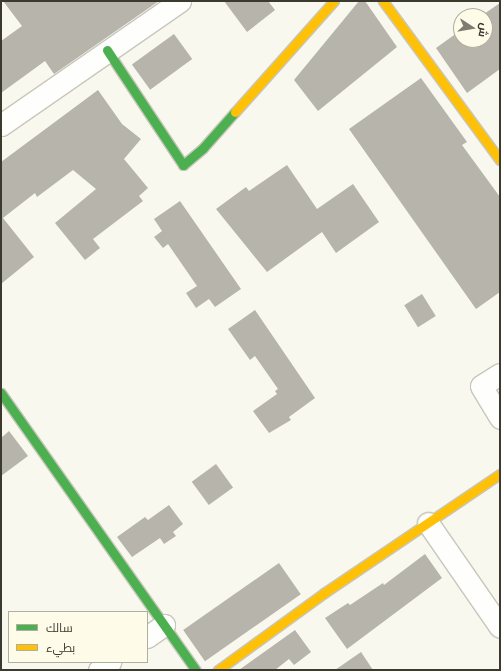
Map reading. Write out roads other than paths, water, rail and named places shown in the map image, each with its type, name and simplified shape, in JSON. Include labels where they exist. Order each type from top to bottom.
[{"type":"street","points":[[1,125],[107,50],[180,1]]},
{"type":"street","points":[[107,50],[183,165],[203,148],[334,1]]},
{"type":"street","points":[[383,1],[500,160]]},
{"type":"street","points":[[500,374],[481,386],[500,418]]},
{"type":"street","points":[[1,393],[196,670]]},
{"type":"street","points":[[218,670],[500,474]]},
{"type":"street","points":[[428,523],[500,627]]},
{"type":"street","points":[[148,635],[164,625]]},
{"type":"street","points":[[99,670],[109,663]]}]
